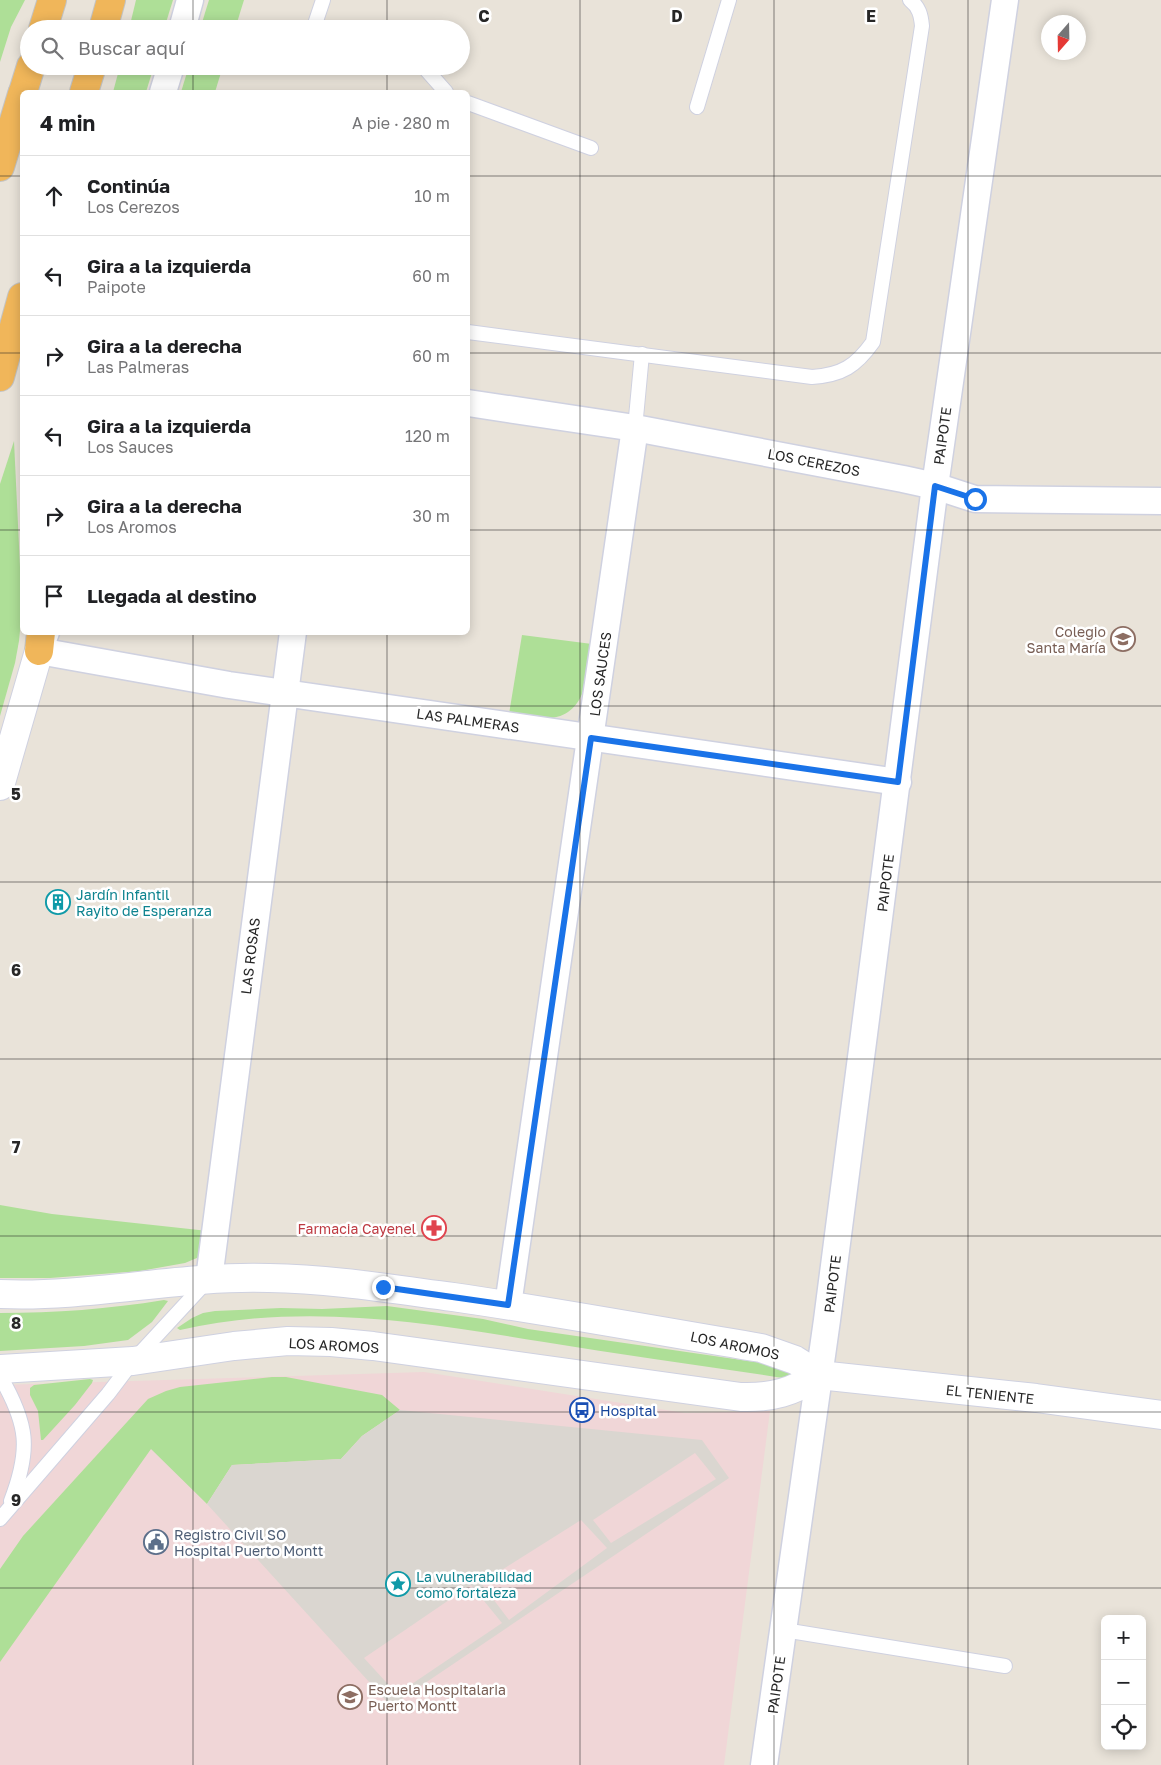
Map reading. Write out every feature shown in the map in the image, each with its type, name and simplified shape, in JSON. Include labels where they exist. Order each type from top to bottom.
[{"type":"highway","points":[[46,20],[52,0]]},
{"type":"highway","points":[[105,20],[111,0]]},
{"type":"highway","points":[[24,90],[28,75]]},
{"type":"highway","points":[[85,90],[89,75]]},
{"type":"highway","points":[[0,167],[20,103]]},
{"type":"highway","points":[[0,377],[20,304]]},
{"type":"main road","points":[[0,786],[42,639]]},
{"type":"main road","name":"LOS AROMOS","points":[[0,1294],[92,1291],[208,1279],[262,1278],[314,1280],[383,1287],[508,1305],[761,1348],[795,1360],[819,1375],[806,1384],[775,1395],[741,1397],[373,1346],[331,1342],[288,1341],[133,1361],[0,1369]]},
{"type":"main road","name":"EL TENIENTE","points":[[819,1375],[1036,1398],[1161,1415]]},
{"type":"street","points":[[184,20],[190,0]]},
{"type":"street","name":"PAIPOTE","points":[[764,1765],[819,1375],[898,782],[935,486],[1004,0]]},
{"type":"street","points":[[164,90],[168,75]]},
{"type":"street","name":"LOS CEREZOS","points":[[470,403],[635,428],[935,486],[975,499],[1161,501]]},
{"type":"street","name":"LOS SAUCES","points":[[508,1305],[635,428]]},
{"type":"street","name":"LAS ROSAS","points":[[208,1279],[293,635]]},
{"type":"street","name":"LAS PALMERAS","points":[[42,639],[284,693],[898,782]]},
{"type":"lane","points":[[316,20],[323,0]]},
{"type":"lane","points":[[696,107],[729,0]]},
{"type":"lane","points":[[470,332],[812,377],[838,372],[851,366],[873,342],[922,26],[921,16],[910,0]]},
{"type":"lane","points":[[431,75],[444,90]]},
{"type":"lane","points":[[470,104],[591,148]]},
{"type":"lane","points":[[635,428],[642,354]]},
{"type":"lane","points":[[4,1514],[108,1394],[133,1361],[208,1279]]},
{"type":"lane","points":[[0,1376],[14,1401],[23,1425],[25,1450],[20,1479],[4,1514]]},
{"type":"lane","points":[[784,1630],[1004,1666]]},
{"type":"shaded area","points":[[424,1372],[685,1413],[770,1411],[724,1765],[0,1765],[0,1385]]},
{"type":"shaded area","points":[[400,1410],[702,1440],[729,1478],[391,1706],[207,1504],[232,1465],[341,1459],[362,1436]],"holes":[[[695,1453],[716,1479],[611,1543],[593,1520]],[[581,1520],[607,1548],[509,1620],[481,1583]],[[471,1585],[502,1623],[397,1694],[364,1658]]]},
{"type":"green space","points":[[0,0],[25,0],[11,27],[0,62]]},
{"type":"green space","points":[[136,0],[173,0],[167,20],[131,20]]},
{"type":"green space","points":[[209,0],[244,0],[238,20],[203,20]]},
{"type":"green space","points":[[118,75],[151,75],[147,90],[114,90]]},
{"type":"green space","points":[[186,75],[220,75],[216,90],[182,90]]},
{"type":"green space","points":[[14,441],[20,567],[20,630],[15,663],[0,716],[0,484]]},
{"type":"green space","points":[[522,635],[592,644],[584,690],[572,709],[563,715],[546,718],[509,714]]},
{"type":"green space","points":[[0,1205],[52,1214],[208,1231],[204,1255],[185,1263],[140,1271],[50,1278],[0,1278]]},
{"type":"green space","points":[[168,1301],[152,1322],[128,1340],[84,1346],[0,1351],[0,1313],[82,1310]]},
{"type":"green space","points":[[387,1306],[483,1319],[528,1329],[796,1368],[790,1379],[453,1328],[362,1318],[272,1317],[180,1330],[177,1328],[203,1313],[215,1311]]},
{"type":"green space","points":[[286,1377],[382,1395],[400,1410],[362,1436],[341,1459],[232,1465],[207,1504],[151,1449],[0,1662],[0,1569],[23,1536],[148,1399],[180,1387]]},
{"type":"green space","points":[[93,1380],[92,1383],[75,1405],[41,1440],[38,1411],[30,1395],[30,1388],[34,1385]]},
{"type":"place","name":"Colegio Santa María","points":[[1123,639]]},
{"type":"place","name":"Jardín Infantil Rayito de Esperanza","points":[[58,902]]},
{"type":"place","name":"Farmacia Cayenel","points":[[434,1228]]},
{"type":"place","name":"Hospital","points":[[582,1410]]},
{"type":"place","name":"Registro Civil SO Hospital Puerto Montt","points":[[156,1542]]},
{"type":"place","name":"La vulnerabilidad como fortaleza","points":[[398,1584]]},
{"type":"place","name":"Escuela Hospitalaria Puerto Montt","points":[[350,1697]]},
{"type":"route","points":[[383,1287],[508,1305],[591,738],[898,782],[935,486],[975,499]]}]
